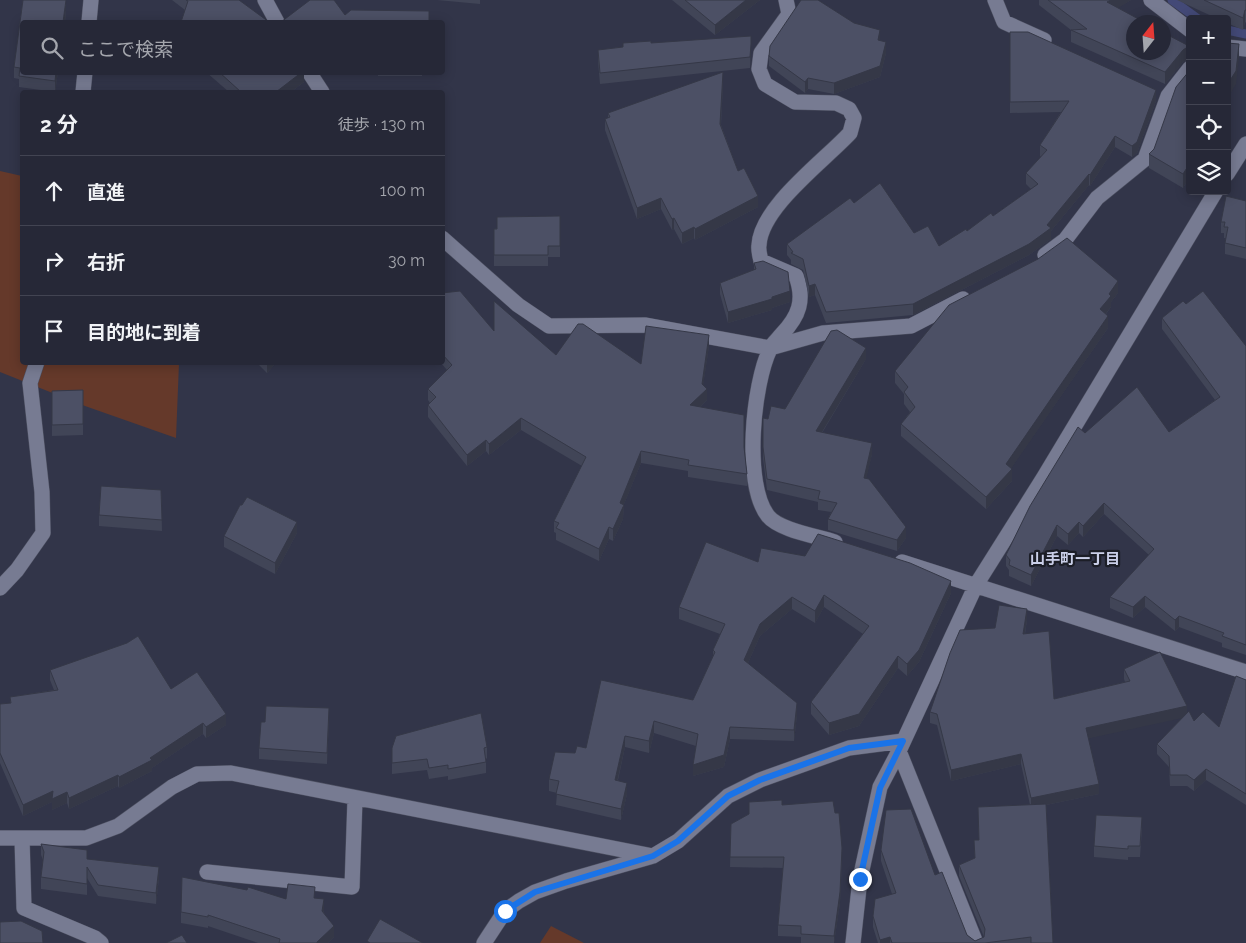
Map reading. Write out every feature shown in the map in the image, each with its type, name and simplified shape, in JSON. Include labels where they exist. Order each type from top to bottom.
[{"type":"street","points":[[89,20],[91,0]]},
{"type":"street","points":[[265,0],[276,20]]},
{"type":"street","points":[[786,0],[789,14],[760,53],[759,69],[765,84],[795,102],[836,103],[849,109],[854,118],[850,133],[778,203],[765,223],[759,245],[761,261],[796,276],[801,290],[799,307],[791,324],[770,348],[754,403],[753,440],[757,484],[761,504],[769,517],[784,526],[848,546]]},
{"type":"street","points":[[995,0],[1004,22],[1056,46]]},
{"type":"street","points":[[1151,0],[1186,27]]},
{"type":"street","points":[[1231,47],[1246,49]]},
{"type":"street","points":[[1034,263],[1064,240],[1097,198],[1145,159],[1168,96],[1186,73]]},
{"type":"street","points":[[83,90],[85,75]]},
{"type":"street","points":[[311,75],[321,90]]},
{"type":"street","points":[[1151,88],[1168,96]]},
{"type":"street","points":[[1231,168],[1246,144]]},
{"type":"street","points":[[853,943],[860,879],[880,788],[976,584],[1044,477],[1214,195]]},
{"type":"street","points":[[445,241],[518,305],[549,326],[646,325],[770,348],[823,333],[911,326],[973,294]]},
{"type":"street","points":[[0,588],[17,570],[43,533],[42,492],[30,383],[36,365]]},
{"type":"street","points":[[884,557],[976,584],[1246,672]]},
{"type":"street","points":[[484,943],[505,911],[535,892],[653,856],[678,841],[728,796],[760,780],[849,748],[901,746]]},
{"type":"street","points":[[901,746],[976,943]]},
{"type":"street","points":[[0,838],[86,838],[118,826],[172,787],[197,774],[231,773],[355,799],[653,856]]},
{"type":"street","points":[[207,872],[352,887],[355,799]]},
{"type":"street","points":[[22,838],[24,908],[95,938],[101,943]]},
{"type":"shaded area","points":[[0,171],[20,176],[20,365],[179,365],[176,438],[85,406],[0,372]]},
{"type":"shaded area","points":[[551,926],[584,943],[540,943]]},
{"type":"building","points":[[23,0],[66,0],[63,20],[20,20]]},
{"type":"building","points":[[186,0],[239,0],[266,20],[182,20],[188,1]]},
{"type":"building","points":[[310,0],[334,0],[345,15],[351,10],[429,11],[429,20],[284,20]]},
{"type":"building","points":[[685,0],[746,0],[715,25]]},
{"type":"building","points":[[801,0],[818,0],[854,23],[880,30],[878,40],[886,42],[880,66],[834,83],[808,78],[805,82],[769,56],[770,46]]},
{"type":"building","points":[[1048,0],[1111,0],[1107,2],[1131,15],[1126,15],[1126,55],[1071,30],[1087,29]]},
{"type":"building","points":[[1204,0],[1246,0],[1246,10],[1243,18]]},
{"type":"building","points":[[20,22],[20,68],[14,67]]},
{"type":"building","points":[[1010,32],[1028,32],[1156,90],[1137,142],[1132,146],[1115,136],[1090,175],[1047,225],[1051,228],[1029,244],[913,304],[826,312],[815,284],[809,286],[803,259],[791,253],[793,252],[787,244],[850,198],[854,203],[880,183],[914,233],[928,226],[939,246],[966,229],[967,231],[991,213],[993,216],[1038,184],[1026,173],[1047,150],[1040,145],[1069,101],[1010,102]]},
{"type":"building","points":[[751,36],[750,57],[600,73],[598,50],[623,47],[623,43],[651,41],[651,43]]},
{"type":"building","points":[[1171,37],[1186,44],[1186,48],[1165,72],[1138,60],[1171,60]]},
{"type":"building","points":[[1231,43],[1239,44],[1236,71],[1231,79]]},
{"type":"building","points":[[20,68],[20,75],[56,75],[55,81],[19,76]]},
{"type":"building","points":[[723,72],[720,124],[738,171],[744,168],[758,196],[695,229],[694,227],[682,233],[661,198],[637,208],[605,119],[610,117],[608,113]]},
{"type":"building","points":[[222,75],[298,75],[279,90],[239,90]]},
{"type":"building","points":[[1186,75],[1186,169],[1183,174],[1149,154],[1154,149],[1176,87]]},
{"type":"building","points":[[1226,196],[1246,201],[1246,248],[1225,243],[1228,227],[1224,227],[1225,222],[1221,222]]},
{"type":"building","points":[[560,216],[560,246],[548,246],[548,255],[494,255],[494,229],[497,229],[497,217]]},
{"type":"building","points":[[1067,238],[1118,281],[1109,294],[1111,296],[1100,309],[1108,316],[1006,464],[1012,469],[986,497],[901,424],[915,407],[904,392],[908,387],[895,371],[949,305],[1038,259]]},
{"type":"building","points":[[763,261],[788,272],[790,291],[772,297],[772,299],[728,312],[720,283],[756,269],[754,263]]},
{"type":"building","points":[[460,291],[494,331],[494,301],[556,355],[578,324],[583,324],[641,364],[646,326],[709,335],[702,384],[707,389],[690,405],[744,415],[744,447],[747,474],[688,465],[689,460],[641,451],[620,503],[624,505],[613,529],[609,527],[599,549],[556,528],[559,523],[554,521],[586,457],[521,418],[489,444],[486,440],[467,455],[428,405],[436,397],[428,389],[452,365],[445,357],[445,293]]},
{"type":"building","points":[[1203,291],[1246,346],[1246,645],[1222,636],[1224,633],[1179,616],[1175,620],[1145,596],[1133,607],[1110,597],[1154,549],[1104,503],[1083,526],[1079,522],[1068,534],[1057,525],[1031,575],[1009,565],[1010,560],[1006,555],[1030,506],[1078,427],[1085,433],[1137,387],[1169,432],[1220,397],[1162,318],[1183,301],[1186,304]]},
{"type":"building","points":[[837,330],[866,348],[816,431],[872,443],[864,478],[869,479],[906,527],[897,540],[828,519],[837,503],[818,499],[820,491],[767,479],[763,447],[763,418],[768,419],[771,406],[785,409],[831,331]]},
{"type":"building","points":[[83,390],[83,424],[52,425],[52,391]]},
{"type":"building","points":[[101,486],[161,490],[162,520],[99,515]]},
{"type":"building","points":[[247,497],[297,522],[275,563],[224,536],[240,505],[242,505]]},
{"type":"building","points":[[818,534],[910,563],[951,581],[919,650],[907,664],[898,656],[859,714],[829,723],[811,702],[869,626],[824,595],[815,611],[792,597],[760,624],[744,660],[797,703],[794,730],[730,727],[724,755],[693,765],[698,734],[654,721],[649,741],[625,736],[615,780],[627,783],[621,809],[556,794],[559,781],[549,779],[555,752],[575,753],[577,746],[586,748],[601,680],[693,700],[715,652],[713,650],[725,624],[679,607],[706,542],[758,562],[761,548],[805,556]]},
{"type":"building","points":[[999,605],[1027,609],[1023,634],[1049,631],[1054,699],[1130,681],[1124,669],[1160,652],[1187,706],[1086,728],[1099,784],[1031,798],[1021,754],[951,770],[937,714],[930,712],[960,630],[995,628]]},
{"type":"building","points":[[138,636],[171,689],[197,672],[226,714],[206,727],[203,723],[150,758],[152,760],[119,777],[118,775],[69,798],[67,792],[52,799],[53,791],[23,805],[0,753],[0,704],[11,703],[10,697],[58,690],[50,670],[127,643]]},
{"type":"building","points":[[1236,676],[1246,680],[1246,794],[1206,769],[1194,780],[1187,775],[1170,775],[1169,756],[1157,744],[1189,711],[1194,721],[1203,712],[1219,727]]},
{"type":"building","points":[[266,706],[329,708],[327,753],[259,748],[261,722],[265,722]]},
{"type":"building","points":[[481,713],[487,747],[484,748],[486,762],[448,769],[448,765],[429,768],[427,759],[392,763],[392,748],[396,736]]},
{"type":"building","points":[[782,800],[782,805],[833,801],[835,813],[839,813],[842,848],[840,892],[834,936],[801,934],[801,926],[778,925],[784,857],[730,857],[731,824],[749,814],[749,802]]},
{"type":"building","points":[[1046,804],[1053,943],[1031,943],[1031,937],[985,943],[892,943],[890,937],[880,940],[873,916],[875,899],[896,893],[881,850],[886,810],[911,809],[935,875],[942,872],[967,935],[975,941],[984,937],[985,929],[959,865],[975,858],[974,840],[979,840],[978,807]]},
{"type":"building","points":[[1096,815],[1142,817],[1140,846],[1128,846],[1128,849],[1094,846]]},
{"type":"building","points":[[41,844],[87,850],[87,859],[159,867],[156,893],[98,885],[87,867],[87,884],[41,877],[44,852]]},
{"type":"building","points":[[182,877],[247,890],[248,887],[286,899],[288,884],[315,887],[314,898],[324,899],[322,911],[334,926],[317,943],[279,943],[280,939],[208,915],[208,917],[181,912]]},
{"type":"building","points":[[380,919],[423,943],[370,943],[367,941]]},
{"type":"building","points":[[21,921],[42,931],[43,943],[0,943],[0,922]]},
{"type":"building","points":[[182,935],[187,943],[166,943]]},
{"type":"waterway","points":[[1172,0],[1193,15]]},
{"type":"waterway","points":[[1231,31],[1246,34]]},
{"type":"district","name":"山手町一丁目","points":[[1075,559]]},
{"type":"route","points":[[505,911],[535,892],[653,856],[678,841],[728,796],[760,780],[849,748],[903,741],[880,788],[860,879]]}]
